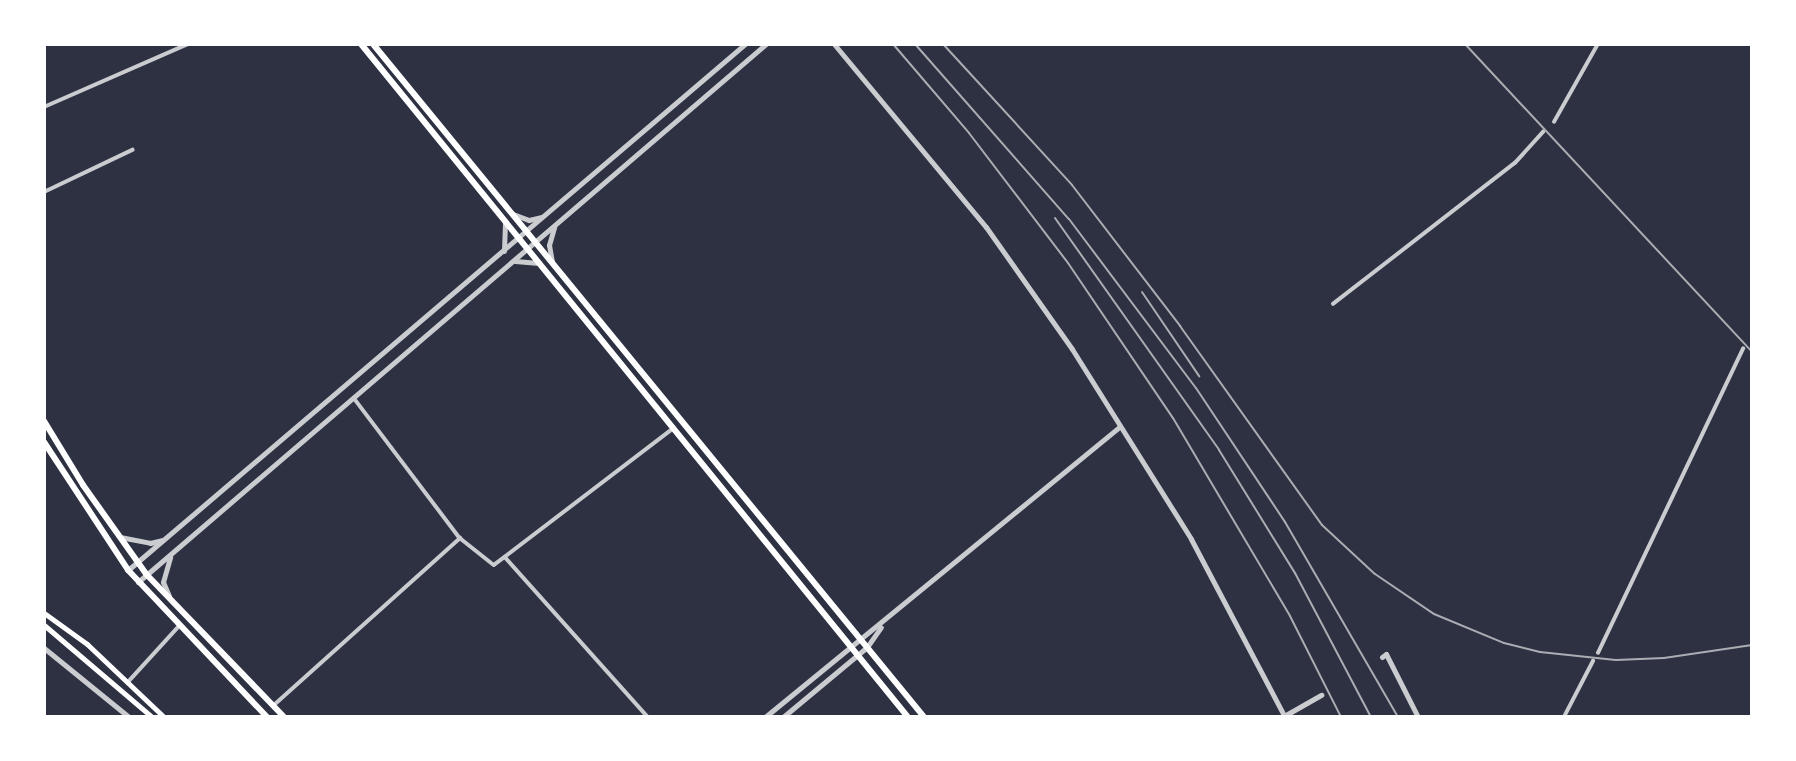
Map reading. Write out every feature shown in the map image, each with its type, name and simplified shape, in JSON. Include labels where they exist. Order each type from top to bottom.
[{"type":"main road","points":[[360,44],[908,717]]},
{"type":"main road","points":[[373,44],[924,717]]},
{"type":"main road","points":[[44,421],[147,575],[284,717]]},
{"type":"main road","points":[[44,442],[128,570],[267,717]]},
{"type":"main road","points":[[44,612],[129,681],[164,717]]},
{"type":"main road","points":[[44,625],[152,717]]},
{"type":"street","points":[[44,107],[188,44]]},
{"type":"street","points":[[128,570],[745,44]]},
{"type":"street","points":[[138,582],[766,44]]},
{"type":"street","points":[[834,44],[986,227],[1073,349],[1191,539],[1284,717],[1321,695]]},
{"type":"street","points":[[1554,121],[1598,44]]},
{"type":"street","points":[[1333,304],[1515,163],[1543,132]]},
{"type":"street","points":[[44,192],[132,150]]},
{"type":"street","points":[[513,215],[529,220],[544,216]]},
{"type":"street","points":[[503,251],[505,219]]},
{"type":"street","points":[[552,262],[549,245],[555,226]]},
{"type":"street","points":[[515,261],[540,263]]},
{"type":"street","points":[[1598,653],[1743,349]]},
{"type":"street","points":[[354,398],[460,538],[494,565],[674,428]]},
{"type":"street","points":[[765,717],[860,639],[883,625],[1119,427]]},
{"type":"street","points":[[120,537],[150,543],[165,539]]},
{"type":"street","points":[[273,706],[460,538]]},
{"type":"street","points":[[171,599],[163,569],[172,553]]},
{"type":"street","points":[[505,557],[648,717]]},
{"type":"street","points":[[129,681],[179,625]]},
{"type":"street","points":[[783,717],[867,647],[883,625]]},
{"type":"street","points":[[44,648],[129,717]]},
{"type":"street","points":[[1382,657],[1387,654],[1418,717]]},
{"type":"street","points":[[1564,717],[1593,662]]},
{"type":"railway","points":[[893,44],[969,133],[1068,263],[1173,418],[1290,616],[1341,717]]},
{"type":"railway","points":[[915,44],[1069,219],[1196,388],[1285,522],[1398,717]]},
{"type":"railway","points":[[943,44],[1072,185],[1180,326],[1322,525],[1375,574],[1434,614],[1504,643],[1540,652],[1616,660],[1664,658],[1752,645]]},
{"type":"railway","points":[[1465,44],[1752,352]]},
{"type":"railway","points":[[1055,218],[1219,450],[1295,573],[1371,717]]},
{"type":"railway","points":[[1142,292],[1199,376]]}]
